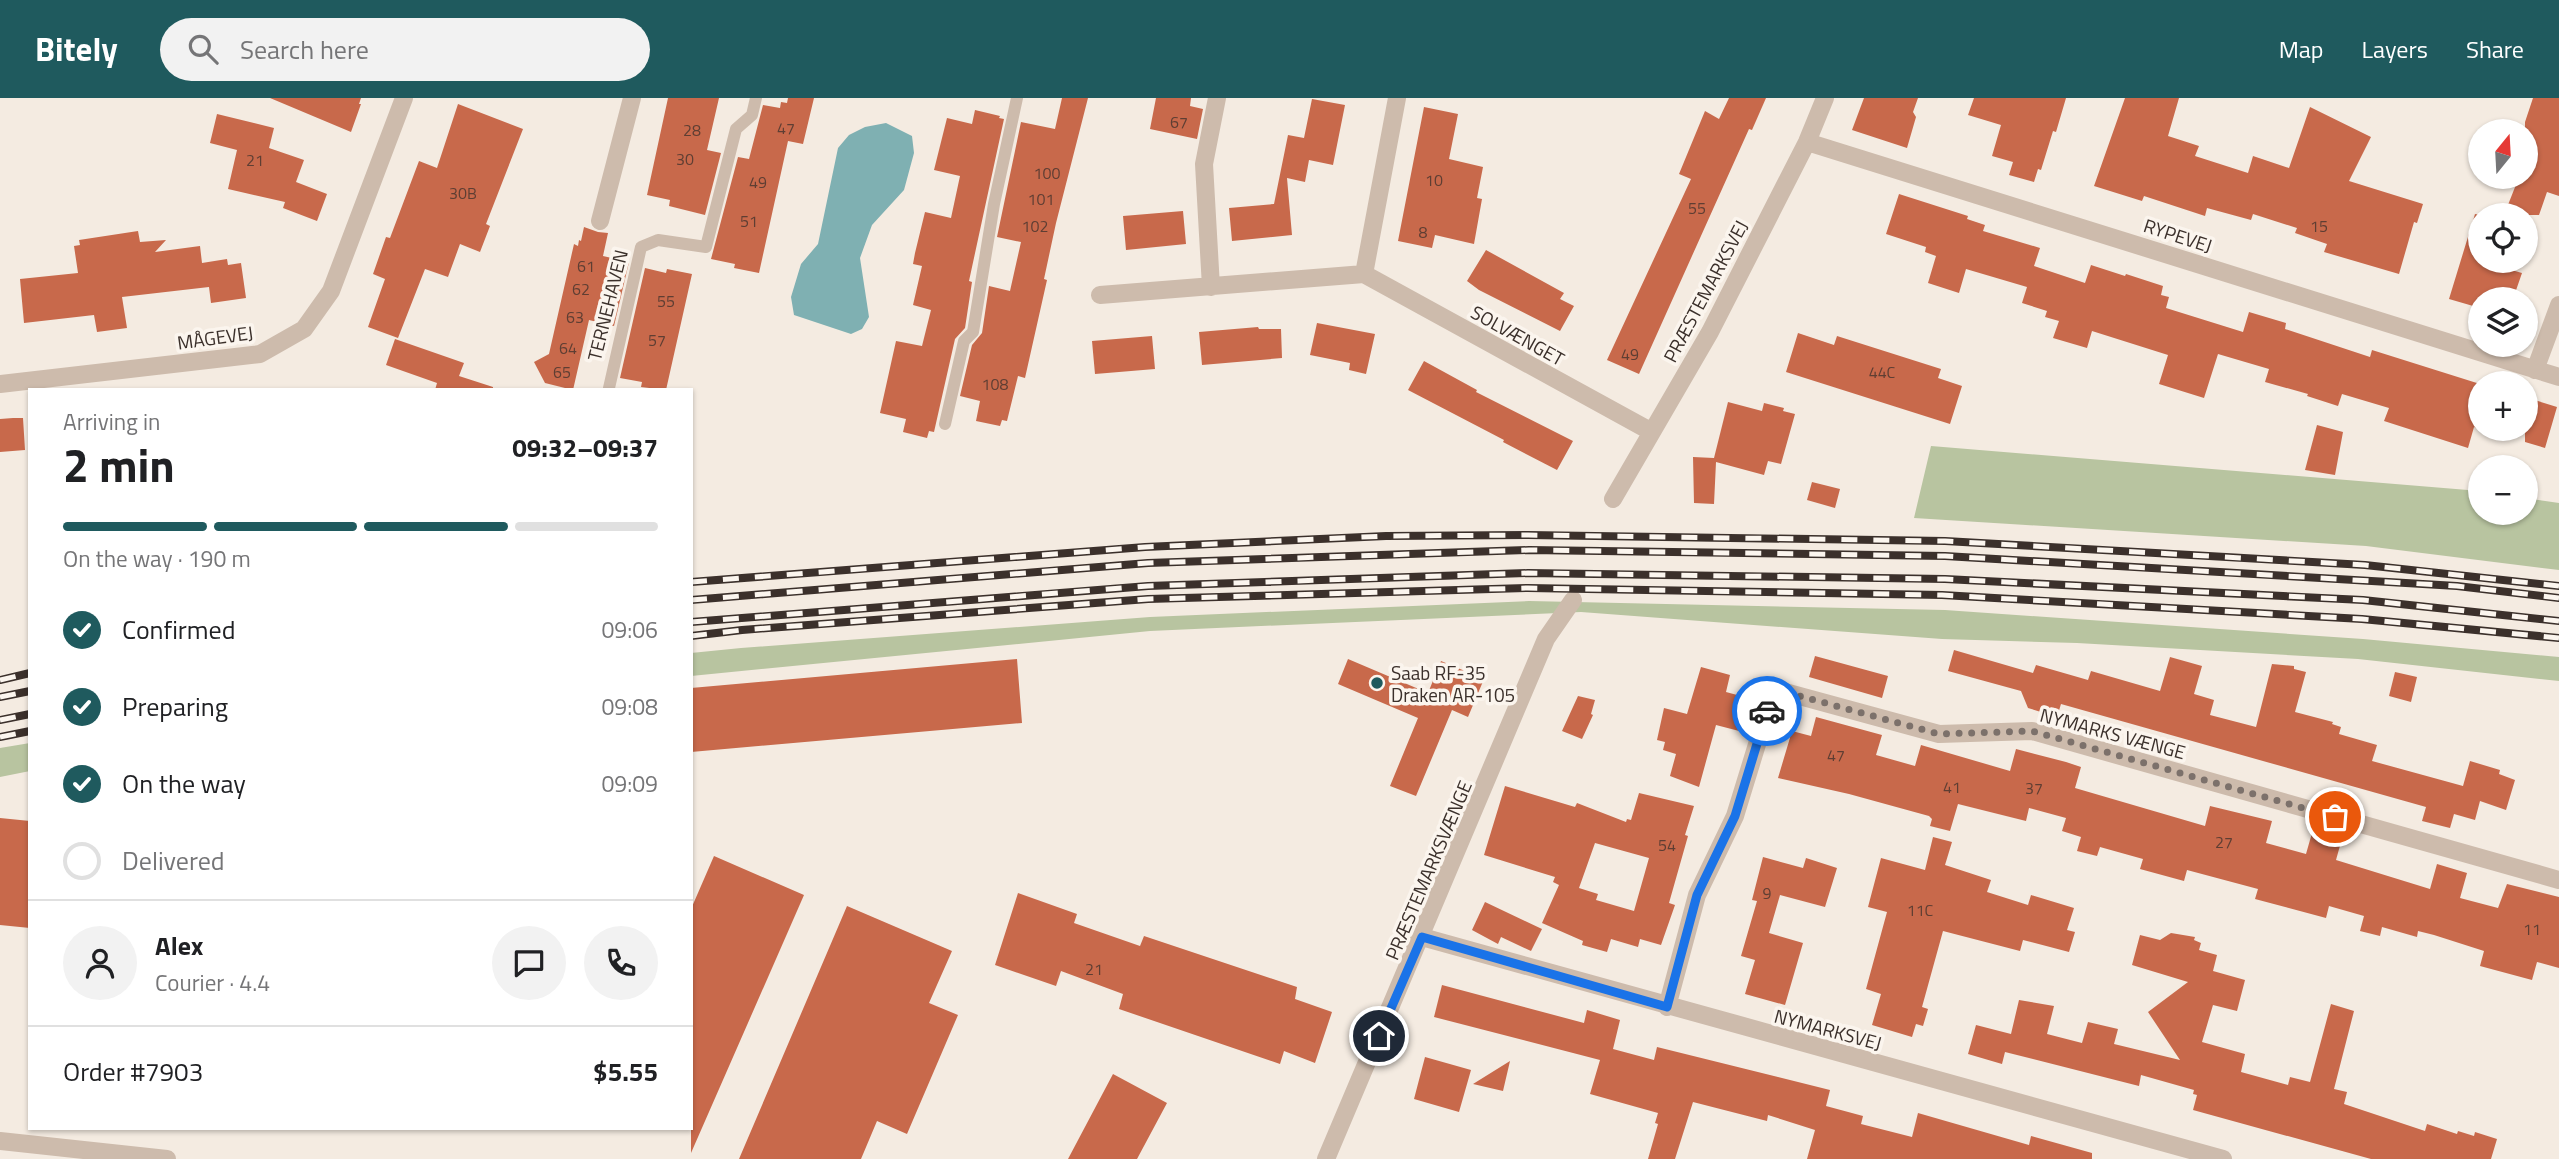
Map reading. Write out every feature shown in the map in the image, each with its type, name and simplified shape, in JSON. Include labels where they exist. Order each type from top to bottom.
[{"type":"street","name":"MÅGEVEJ","points":[[0,384],[260,354],[304,329],[331,290],[404,98]]},
{"type":"street","name":"TERNEHAVEN","points":[[600,221],[632,98]]},
{"type":"street","points":[[1211,287],[1205,164],[1217,98]]},
{"type":"street","points":[[1100,295],[1364,274],[1397,98]]},
{"type":"street","name":"PRÆSTEMARKSVEJ","points":[[1613,499],[1710,332],[1807,142],[1825,98]]},
{"type":"street","name":"RYPEVEJ","points":[[1807,142],[2559,377]]},
{"type":"street","name":"SOLVÆNGET","points":[[1364,274],[1652,432]]},
{"type":"street","points":[[2535,370],[2559,305]]},
{"type":"street","name":"PRÆSTEMARKSVÆNGE","points":[[1326,1159],[1546,639],[1573,600]]},
{"type":"street","name":"NYMARKS VÆNGE","points":[[1667,1007],[1697,895],[1735,816],[1774,689],[1939,734],[2032,731],[2559,880]]},
{"type":"street","name":"NYMARKSVEJ","points":[[1422,937],[2223,1159]]},
{"type":"street","points":[[0,1141],[103,1156],[167,1159]]},
{"type":"lane","name":"TERNEHAVEN","points":[[609,388],[641,247],[658,240],[706,247],[736,129],[752,116],[756,98]]},
{"type":"lane","points":[[945,424],[964,341],[973,332],[994,204],[1017,98]]},
{"type":"green space","points":[[1931,446],[2468,490],[2468,525],[2538,525],[2538,500],[2559,503],[2559,570],[2366,546],[1914,518]]},
{"type":"green space","points":[[1529,601],[1945,610],[2363,639],[2559,657],[2559,681],[2358,659],[2077,643],[1942,639],[1581,612],[1150,631],[693,676],[693,653],[1150,617]]},
{"type":"green space","points":[[28,743],[28,771],[0,777],[0,748]]},
{"type":"water","points":[[886,123],[912,136],[914,153],[904,190],[872,225],[860,258],[869,317],[862,329],[851,334],[794,315],[791,297],[801,264],[818,244],[838,148],[849,135],[865,127]]},
{"type":"building","points":[[270,98],[361,98],[361,104],[351,132]]},
{"type":"building","points":[[668,98],[719,98],[707,150],[721,153],[705,215],[669,206],[670,200],[647,195]]},
{"type":"building","points":[[788,98],[814,98],[803,144],[788,141],[759,273],[734,268],[735,264],[711,259],[738,157],[749,159],[763,105],[780,108],[781,102],[787,103]]},
{"type":"building","points":[[1062,98],[1088,98],[1056,223],[1044,279],[1047,280],[1025,378],[1018,376],[1007,421],[1002,420],[1000,426],[976,421],[980,401],[960,396],[972,345],[982,333],[989,286],[1010,291],[1021,242],[997,237],[1021,122],[1055,129]]},
{"type":"building","points":[[1156,98],[1191,98],[1190,106],[1203,109],[1197,139],[1150,129]]},
{"type":"building","points":[[1729,98],[1766,98],[1752,130],[1749,129],[1639,374],[1607,360],[1691,179],[1679,174],[1705,111],[1719,119]]},
{"type":"building","points":[[1864,98],[1918,98],[1913,112],[1916,117],[1907,148],[1852,130]]},
{"type":"building","points":[[1974,98],[2066,98],[2056,132],[2053,131],[2041,170],[2038,169],[2034,182],[2009,175],[2013,162],[1992,156],[2001,125],[1968,115]]},
{"type":"building","points":[[2125,98],[2179,98],[2168,136],[2199,146],[2195,156],[2248,173],[2253,156],[2289,168],[2310,107],[2371,137],[2349,181],[2423,204],[2417,223],[2414,222],[2399,274],[2324,252],[2327,244],[2295,233],[2297,228],[2253,214],[2251,220],[2207,208],[2205,216],[2144,196],[2142,201],[2094,186]]},
{"type":"building","points":[[2533,98],[2559,98],[2559,196],[2547,192],[2539,215],[2538,203],[2509,203],[2514,189],[2538,189],[2538,119],[2526,119]]},
{"type":"building","points":[[1312,99],[1345,105],[1333,165],[1309,160],[1305,182],[1287,178],[1292,235],[1232,241],[1229,208],[1274,204],[1288,135],[1304,138]]},
{"type":"building","points":[[458,104],[523,129],[486,224],[490,226],[480,252],[460,244],[448,277],[425,269],[398,338],[368,327],[385,279],[373,274],[386,237],[390,238],[419,161],[437,168]]},
{"type":"building","points":[[1424,107],[1458,114],[1449,159],[1483,167],[1477,198],[1482,199],[1474,244],[1435,235],[1432,248],[1398,241]]},
{"type":"building","points":[[975,110],[1004,119],[969,281],[972,282],[965,328],[955,339],[934,432],[929,431],[927,438],[903,432],[906,419],[880,413],[896,341],[922,346],[931,310],[913,305],[922,266],[913,264],[925,212],[951,218],[960,176],[934,170],[947,118],[972,124]]},
{"type":"building","points":[[217,114],[274,128],[269,148],[304,160],[296,182],[327,194],[317,221],[283,208],[285,202],[228,189],[237,150],[210,143]]},
{"type":"building","points":[[1899,194],[1968,216],[1967,219],[1985,225],[1983,231],[2040,248],[2034,266],[2085,283],[2091,265],[2163,286],[2161,295],[2169,297],[2166,308],[2243,332],[2249,312],[2286,323],[2285,329],[2370,357],[2372,350],[2468,380],[2468,448],[2384,421],[2389,408],[2342,394],[2338,406],[2265,382],[2269,369],[2218,354],[2204,398],[2159,384],[2168,355],[2092,331],[2087,348],[2053,338],[2059,321],[2045,317],[2047,311],[2022,303],[2027,287],[1966,269],[1959,293],[1928,283],[1936,256],[1925,252],[1926,247],[1886,234]]},
{"type":"building","points":[[1183,211],[1186,244],[1126,250],[1123,216]]},
{"type":"building","points":[[584,227],[608,233],[603,256],[629,262],[614,326],[589,320],[573,388],[565,388],[545,383],[534,362],[549,354],[574,244],[578,246],[579,240],[581,241]]},
{"type":"building","points":[[138,231],[140,242],[166,240],[155,252],[200,246],[202,263],[227,259],[228,265],[241,263],[246,298],[211,303],[209,287],[122,297],[127,328],[97,332],[94,315],[24,323],[20,279],[78,273],[74,246],[80,245],[79,240]]},
{"type":"building","points":[[2468,237],[2468,273],[2522,273],[2517,287],[2468,287],[2468,305],[2449,299]]},
{"type":"building","points":[[1486,250],[1564,293],[1560,299],[1574,306],[1560,331],[1479,290],[1467,281]]},
{"type":"building","points":[[645,268],[666,273],[667,269],[692,274],[666,388],[641,387],[642,382],[620,378]]},
{"type":"building","points":[[1317,323],[1375,334],[1366,374],[1349,370],[1350,363],[1310,355]]},
{"type":"building","points":[[1258,327],[1281,329],[1282,358],[1202,365],[1199,332]]},
{"type":"building","points":[[1798,333],[1834,345],[1837,336],[1941,369],[1938,378],[1962,386],[1950,424],[1786,372]]},
{"type":"building","points":[[1152,336],[1155,369],[1095,374],[1092,341]]},
{"type":"building","points":[[395,339],[464,363],[459,376],[493,388],[436,388],[437,383],[386,365]]},
{"type":"building","points":[[1424,361],[1477,390],[1476,392],[1573,441],[1557,470],[1408,390]]},
{"type":"building","points":[[2538,401],[2557,407],[2545,448],[2525,442],[2538,441]]},
{"type":"building","points":[[1728,402],[1762,411],[1764,403],[1795,414],[1781,464],[1768,461],[1764,475],[1716,462],[1714,504],[1694,503],[1693,457],[1714,458]]},
{"type":"building","points":[[23,418],[25,450],[0,452],[0,419]]},
{"type":"building","points":[[2317,425],[2343,432],[2335,475],[2305,470]]},
{"type":"building","points":[[1812,482],[1840,489],[1835,508],[1807,500]]},
{"type":"building","points":[[1954,650],[2033,673],[2036,665],[2088,680],[2091,671],[2160,691],[2170,657],[2202,666],[2194,694],[2214,700],[2210,715],[2256,727],[2272,664],[2294,666],[2294,669],[2306,672],[2295,712],[2333,722],[2332,724],[2341,727],[2339,734],[2377,745],[2372,761],[2463,786],[2470,761],[2500,770],[2499,774],[2515,780],[2506,810],[2480,801],[2475,820],[2454,814],[2450,828],[2422,821],[2426,807],[2061,704],[2057,717],[2028,708],[2021,691],[1948,671]]},
{"type":"building","points":[[1815,656],[1888,676],[1882,698],[1809,677]]},
{"type":"building","points":[[1017,659],[1022,723],[693,752],[693,688]]},
{"type":"building","points":[[1348,659],[1428,693],[1441,661],[1484,679],[1468,717],[1452,710],[1416,796],[1390,786],[1418,718],[1338,684]]},
{"type":"building","points":[[1701,667],[1730,675],[1726,692],[1752,699],[1743,732],[1716,725],[1699,787],[1670,776],[1676,754],[1663,750],[1665,742],[1657,740],[1664,708],[1687,714]]},
{"type":"building","points":[[2395,672],[2417,677],[2411,702],[2389,696]]},
{"type":"building","points":[[1578,696],[1595,700],[1591,714],[1593,715],[1582,739],[1562,731]]},
{"type":"building","points":[[1816,717],[1882,735],[1876,755],[1915,766],[1921,745],[2010,771],[2016,749],[2066,762],[2081,767],[2075,788],[2205,826],[2210,806],[2272,821],[2266,843],[2306,854],[2312,833],[2341,842],[2336,860],[2430,889],[2437,864],[2467,873],[2460,898],[2498,908],[2507,884],[2559,897],[2559,968],[2537,962],[2532,980],[2480,966],[2484,951],[2434,935],[2418,931],[2417,937],[2382,927],[2380,936],[2360,931],[2364,916],[2329,906],[2326,918],[2255,899],[2258,889],[2187,870],[2184,881],[2140,869],[2143,859],[2100,847],[2097,856],[2077,851],[2081,837],[2062,831],[2066,818],[2029,808],[2026,821],[1958,804],[1950,831],[1930,826],[1932,819],[1929,816],[1778,778],[1792,731],[1811,736]]},
{"type":"building","points":[[1505,786],[1575,807],[1577,803],[1626,822],[1627,819],[1631,820],[1639,793],[1694,806],[1669,903],[1675,905],[1661,945],[1640,939],[1638,947],[1611,939],[1607,952],[1582,945],[1583,941],[1542,923],[1559,885],[1553,882],[1555,877],[1484,855]],"holes":[[[1595,843],[1649,858],[1634,911],[1596,900],[1598,894],[1579,888]]]},
{"type":"building","points":[[0,818],[28,821],[28,928],[0,925]]},
{"type":"building","points":[[1933,837],[1952,842],[1945,865],[1991,880],[1987,892],[2028,905],[2031,895],[2074,908],[2067,930],[2075,932],[2069,952],[2023,940],[2020,951],[1943,931],[1922,1007],[1928,1009],[1923,1026],[1916,1024],[1912,1037],[1872,1025],[1881,994],[1866,989],[1887,912],[1868,907],[1881,858],[1925,870]]},
{"type":"building","points":[[714,856],[804,895],[691,1153],[693,1130],[693,904]]},
{"type":"building","points":[[1763,857],[1803,868],[1806,858],[1837,868],[1825,907],[1780,895],[1769,933],[1803,943],[1785,1005],[1745,994],[1755,960],[1741,956],[1757,901],[1752,900]]},
{"type":"building","points":[[1018,893],[1077,914],[1074,923],[1140,946],[1144,936],[1297,987],[1295,999],[1332,1012],[1315,1063],[1284,1051],[1280,1064],[1119,1009],[1123,994],[1061,971],[1056,986],[995,965]]},
{"type":"building","points":[[1485,902],[1542,929],[1531,951],[1501,937],[1498,944],[1472,930]]},
{"type":"building","points":[[847,906],[952,951],[929,1003],[958,1015],[907,1134],[877,1121],[861,1159],[739,1159]]},
{"type":"building","points":[[2171,933],[2195,937],[2194,940],[2201,943],[2199,950],[2217,955],[2213,971],[2245,980],[2237,1011],[2213,1005],[2202,1042],[2245,1054],[2241,1072],[2288,1085],[2290,1077],[2310,1082],[2331,1004],[2354,1011],[2334,1089],[2347,1092],[2344,1104],[2425,1131],[2427,1124],[2457,1134],[2458,1131],[2474,1136],[2475,1132],[2497,1139],[2491,1159],[2371,1159],[2193,1110],[2197,1095],[2193,1094],[2194,1090],[2141,1075],[2139,1086],[2005,1052],[2002,1064],[1968,1054],[1976,1025],[2011,1034],[2019,1000],[2054,1006],[2047,1034],[2082,1043],[2088,1022],[2118,1029],[2114,1044],[2180,1060],[2148,1012],[2188,982],[2132,965],[2140,935],[2160,940]]},
{"type":"building","points":[[1442,985],[1584,1023],[1587,1010],[1620,1020],[1613,1049],[1654,1060],[1657,1047],[1830,1090],[1826,1106],[1863,1116],[1861,1124],[1912,1137],[1918,1113],[2029,1145],[2031,1136],[2092,1153],[2092,1159],[1807,1159],[1815,1130],[1768,1115],[1767,1121],[1693,1102],[1675,1159],[1648,1159],[1658,1124],[1655,1123],[1658,1113],[1590,1094],[1600,1060],[1434,1017]]},
{"type":"building","points":[[1425,1057],[1471,1070],[1459,1112],[1414,1099]]},
{"type":"building","points":[[1510,1061],[1503,1091],[1473,1084]]},
{"type":"building","points":[[1113,1074],[1167,1103],[1137,1159],[1068,1159]]},
{"type":"railway","points":[[693,582],[1145,547],[1386,536],[1528,535],[1945,541],[2365,565],[2559,586]]},
{"type":"railway","points":[[693,600],[1148,563],[1529,550],[1945,556],[2457,586],[2559,598]]},
{"type":"railway","points":[[693,622],[1148,586],[1528,573],[1945,579],[2363,600],[2559,621]]},
{"type":"railway","points":[[693,636],[1148,599],[1528,588],[1942,595],[2362,619],[2559,638]]},
{"type":"railway","points":[[0,680],[28,673]]},
{"type":"railway","points":[[0,697],[28,691]]},
{"type":"railway","points":[[0,720],[28,714]]},
{"type":"railway","points":[[0,737],[28,731]]},
{"type":"way so far","points":[[1767,711],[1774,689],[1939,734],[2032,731],[2335,817]]},
{"type":"place","name":"Saab RF-35 Draken AR-105","points":[[1377,683]]},
{"type":"route","points":[[1379,1036],[1422,937],[1667,1007],[1697,895],[1735,816],[1767,711]]}]
